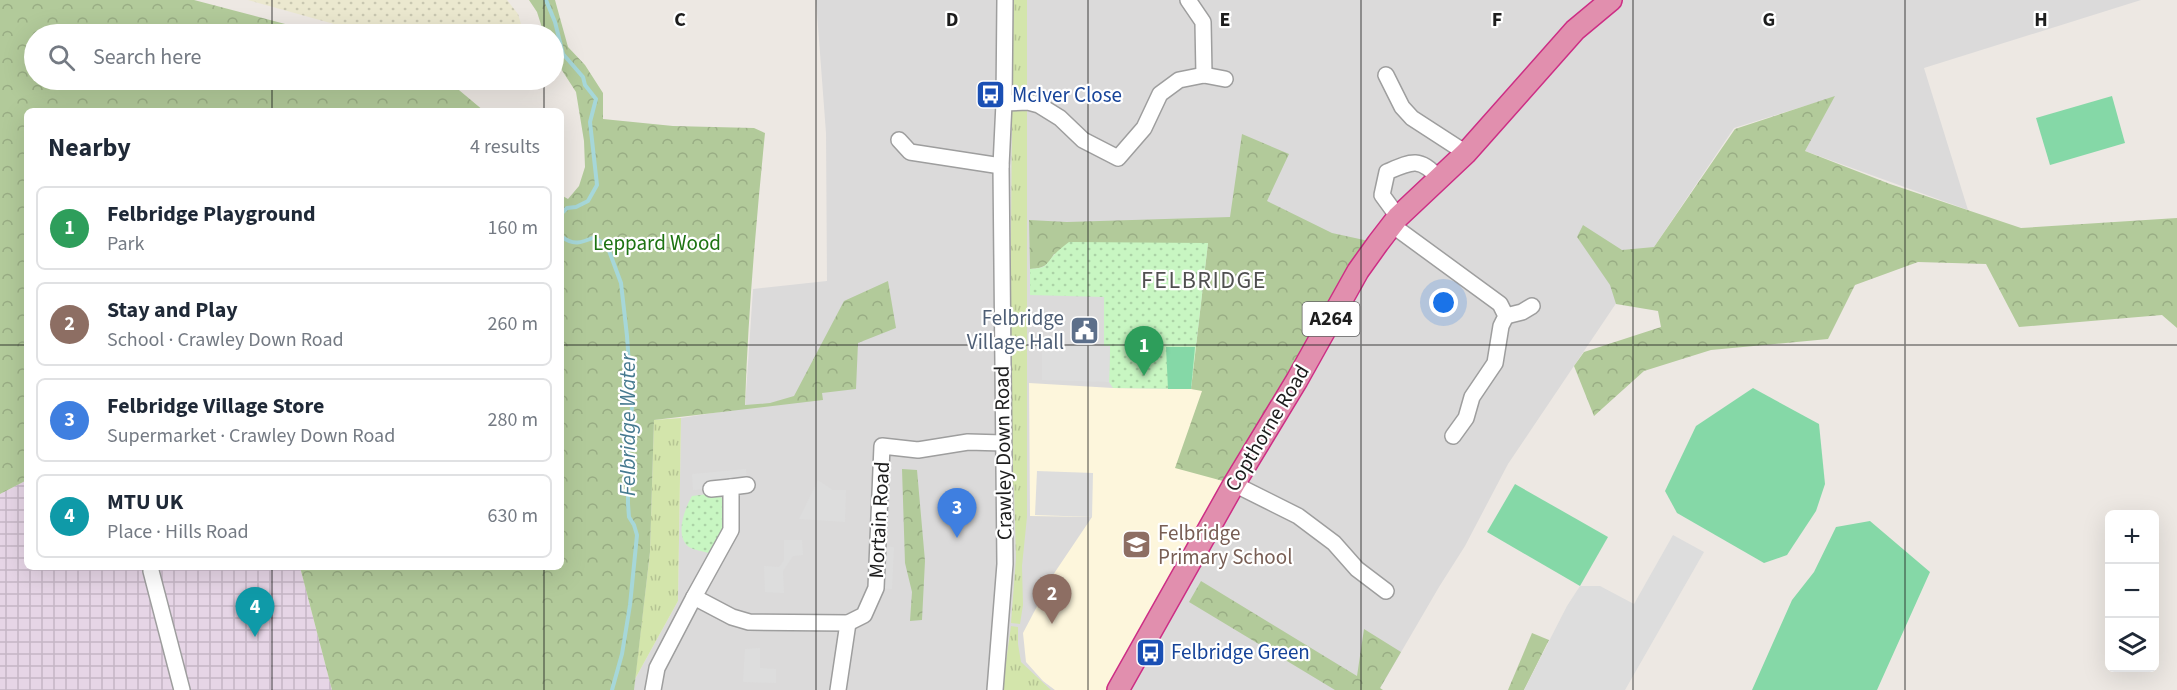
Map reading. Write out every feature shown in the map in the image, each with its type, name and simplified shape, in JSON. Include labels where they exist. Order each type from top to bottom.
[{"type":"highway","name":"Copthorne Road","points":[[1118,690],[1234,484],[1297,380],[1358,272],[1395,221],[1466,153],[1575,30],[1611,0]]},
{"type":"street","name":"Crawley Down Road","points":[[995,690],[1005,564],[1001,166],[1005,0]]},
{"type":"street","points":[[1188,0],[1203,22],[1204,75]]},
{"type":"street","points":[[1004,103],[1028,102],[1039,105],[1060,118],[1083,140],[1118,158],[1144,128],[1160,94],[1179,80],[1204,75],[1225,79]]},
{"type":"street","points":[[1386,75],[1402,107],[1412,118],[1466,153]]},
{"type":"street","points":[[899,140],[910,152],[1001,166]]},
{"type":"street","points":[[1438,178],[1428,166],[1409,162],[1387,172],[1382,195],[1395,221],[1500,304],[1506,316]]},
{"type":"street","points":[[1453,436],[1466,418],[1472,397],[1495,363],[1501,326],[1506,316],[1522,312],[1532,306]]},
{"type":"street","name":"Mortain Road","points":[[848,623],[864,615],[876,588],[882,446],[918,450],[968,442],[1003,443]]},
{"type":"street","points":[[1234,484],[1298,516],[1334,543],[1357,569],[1386,591]]},
{"type":"street","points":[[711,489],[747,485]]},
{"type":"street","points":[[653,690],[657,668],[731,530],[731,487]]},
{"type":"street","points":[[151,571],[182,690]]},
{"type":"street","points":[[694,597],[732,617],[749,622],[848,623],[838,690]]},
{"type":"shaded area","points":[[248,0],[507,0],[518,14],[521,24],[334,24]]},
{"type":"shaded area","points":[[816,0],[2141,0],[1924,68],[1968,210],[1805,151],[1834,97],[1734,128],[1508,464],[1465,546],[1379,690],[634,690],[635,679],[678,601],[681,418],[745,408],[753,289],[827,281],[826,133]]},
{"type":"shaded area","points":[[1042,345],[1110,346],[1109,382],[1042,380]]},
{"type":"shaded area","name":"Felbridge Primary School","points":[[1029,383],[1287,395],[1118,690],[1055,690],[1043,681],[1026,662],[1023,633],[1055,572],[1092,517],[1030,516]]},
{"type":"shaded area","points":[[746,469],[747,485],[693,490],[692,474]]},
{"type":"shaded area","points":[[1037,471],[1093,473],[1092,517],[1035,515]]},
{"type":"shaded area","points":[[818,480],[833,490],[846,490],[845,522],[799,519]]},
{"type":"shaded area","points":[[24,482],[24,570],[301,570],[332,690],[0,690],[0,494]]},
{"type":"shaded area","points":[[1673,535],[1704,552],[1625,690],[1524,690],[1567,606],[1580,586],[1600,586],[1634,604]]},
{"type":"shaded area","points":[[784,540],[802,540],[803,555],[793,556],[783,571],[784,593],[765,592],[764,566],[779,567],[784,560]]},
{"type":"shaded area","points":[[878,546],[894,547],[892,589],[876,588]]},
{"type":"shaded area","points":[[760,648],[760,668],[776,669],[776,683],[743,682],[745,649]]},
{"type":"green space","points":[[0,0],[194,0],[285,24],[24,24],[24,90],[459,90],[480,108],[24,108],[24,482],[0,494]]},
{"type":"green space","name":"Leppard Wood","points":[[529,0],[555,0],[562,24],[541,24],[537,12]]},
{"type":"green space","points":[[1013,0],[1027,0],[1027,517],[1020,624],[1011,623],[1016,558],[1014,486],[1009,482]]},
{"type":"green space","name":"Leppard Wood","points":[[564,33],[568,47],[585,65],[603,93],[603,119],[673,126],[754,128],[765,133],[748,337],[745,405],[770,403],[794,396],[844,301],[888,281],[896,328],[858,343],[856,389],[822,393],[823,400],[654,420],[650,552],[634,690],[332,690],[301,570],[564,570],[564,197],[568,199],[579,186],[585,167],[584,141],[576,92],[564,73]]},
{"type":"green space","points":[[1835,96],[1805,151],[1890,184],[2021,228],[2177,218],[2177,328],[2162,315],[2019,327],[1986,264],[1918,262],[1855,285],[1828,339],[1711,350],[1644,371],[1594,416],[1574,366],[1584,352],[1661,327],[1658,311],[1616,304],[1610,285],[1577,237],[1583,225],[1622,250],[1654,247],[1735,129]]},
{"type":"green space","points":[[2112,96],[2125,143],[2050,165],[2036,118]]},
{"type":"green space","points":[[1242,134],[1289,154],[1267,201],[1332,233],[1378,243],[1234,484],[1175,468],[1202,391],[1191,389],[1208,243],[1054,254],[1045,266],[1030,269],[1029,220],[1067,222],[1230,217]]},
{"type":"green space","points":[[1069,242],[1208,243],[1191,389],[1113,388],[1109,382],[1110,346],[1104,346],[1104,297],[1030,295],[1030,269],[1044,266],[1057,251]]},
{"type":"green space","points":[[1166,347],[1195,347],[1191,389],[1168,389]]},
{"type":"green space","points":[[1753,388],[1819,424],[1825,484],[1816,511],[1787,555],[1764,563],[1677,513],[1665,491],[1696,426]]},
{"type":"green space","points":[[681,418],[678,601],[635,679],[650,552],[654,420]]},
{"type":"green space","points":[[902,469],[917,470],[925,561],[922,620],[910,621],[912,592],[905,563]]},
{"type":"green space","points":[[1515,484],[1608,537],[1580,586],[1487,532]]},
{"type":"green space","points":[[716,493],[724,500],[724,528],[708,553],[689,547],[682,536],[682,522],[692,496]]},
{"type":"green space","points":[[1870,521],[1930,572],[1877,690],[1752,690],[1792,600],[1814,572],[1836,527]]},
{"type":"green space","points":[[1201,581],[1357,676],[1364,629],[1401,652],[1380,688],[1383,690],[1335,690],[1189,602]]},
{"type":"green space","points":[[1011,626],[1018,627],[1021,662],[1051,690],[1002,690]]},
{"type":"green space","points":[[1532,633],[1549,640],[1524,690],[1508,690]]},
{"type":"waterway","name":"Felbridge Water","points":[[546,0],[556,24]]},
{"type":"waterway","name":"Felbridge Water","points":[[564,55],[583,77],[585,85],[596,99],[590,122],[597,185],[588,201],[564,211]]},
{"type":"waterway","name":"Felbridge Water","points":[[564,238],[577,243],[595,237],[608,248],[621,283],[627,336],[632,408],[628,431],[628,504],[629,517],[637,535],[630,605],[622,654],[612,690]]},
{"type":"place","name":"McIver Close","points":[[991,95]]},
{"type":"place","name":"Felbridge Village Hall","points":[[1085,330]]},
{"type":"place","name":"Felbridge Playground","points":[[1144,376]]},
{"type":"place","name":"Felbridge Village Store","points":[[957,538]]},
{"type":"place","name":"Felbridge Primary School","points":[[1137,545]]},
{"type":"place","name":"Stay and Play","points":[[1052,624]]},
{"type":"place","name":"MTU UK","points":[[255,637]]},
{"type":"place","name":"Felbridge Green","points":[[1150,652]]},
{"type":"district","name":"FELBRIDGE","points":[[1204,280]]}]
